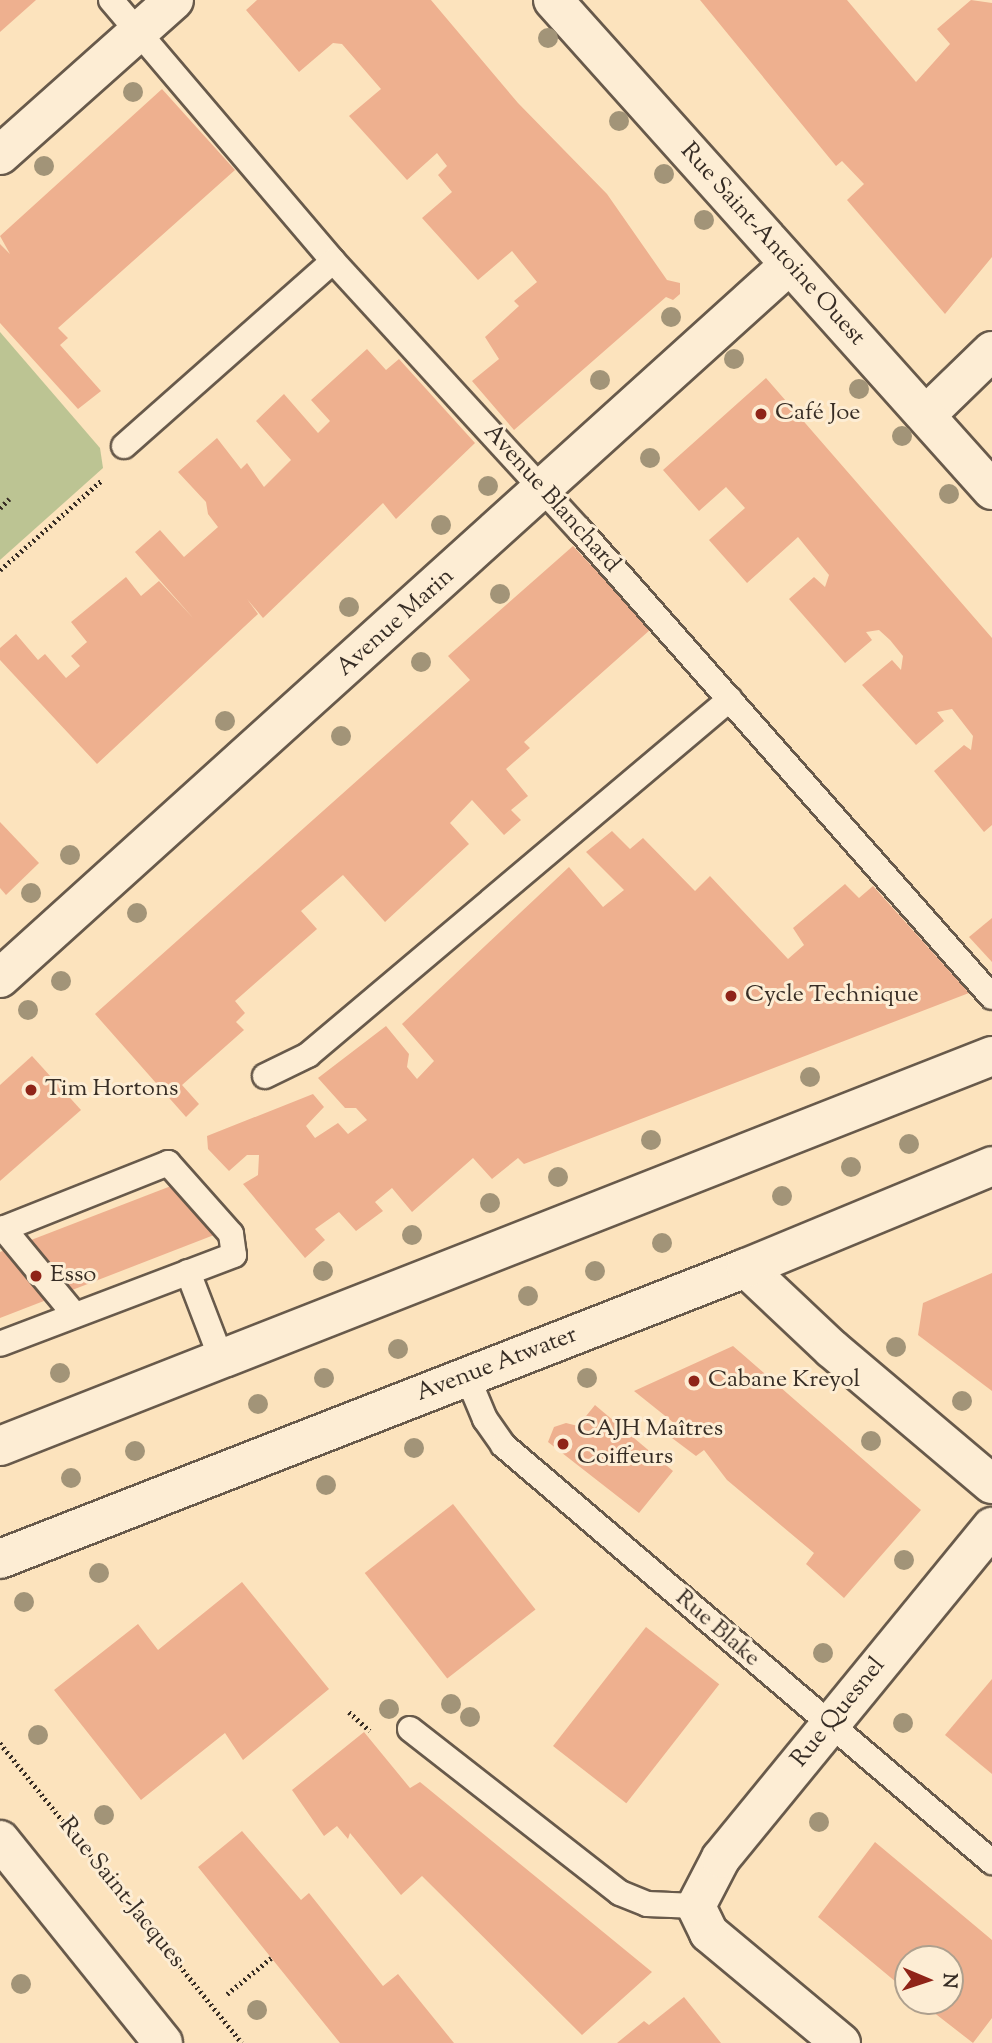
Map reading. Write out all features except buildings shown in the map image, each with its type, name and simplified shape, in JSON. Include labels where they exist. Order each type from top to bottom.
[{"type":"main road","points":[[0,155],[174,0]]},
{"type":"main road","name":"Rue Saint-Antoine Ouest","points":[[553,0],[992,490]]},
{"type":"main road","name":"Avenue Marin","points":[[0,978],[789,265]]},
{"type":"main road","points":[[926,415],[992,351]]},
{"type":"main road","points":[[0,1446],[992,1056]]},
{"type":"main road","name":"Avenue Atwater","points":[[0,1559],[746,1268],[992,1167]]},
{"type":"main road","points":[[746,1268],[831,1349],[992,1484]]},
{"type":"main road","name":"Rue Quesnel","points":[[696,1906],[721,1858],[992,1527]]},
{"type":"main road","points":[[0,1840],[163,2043]]},
{"type":"main road","points":[[696,1906],[709,1933],[841,2043]]},
{"type":"lane","name":"Avenue Blanchard","points":[[111,0],[333,261],[543,490],[992,997]]},
{"type":"lane","points":[[124,446],[333,261]]},
{"type":"lane","points":[[265,1076],[307,1055],[730,699]]},
{"type":"lane","points":[[0,1344],[234,1255],[231,1234],[168,1163],[1,1229],[75,1315]]},
{"type":"lane","points":[[188,1272],[221,1358]]},
{"type":"lane","name":"Rue Blake","points":[[467,1376],[485,1419],[503,1445],[992,1861]]},
{"type":"lane","points":[[410,1728],[620,1893],[647,1905],[696,1906]]},
{"type":"path","points":[[0,570],[111,472]]},
{"type":"path","points":[[0,508],[9,499]]},
{"type":"path","points":[[349,1712],[378,1738]]},
{"type":"path","name":"Rue Saint-Jacques","points":[[0,1743],[242,2043]]},
{"type":"path","points":[[227,1994],[271,1958]]},
{"type":"green space","points":[[0,332],[100,448],[103,468],[0,560]]},
{"type":"place","name":"Café Joe","points":[[761,414]]},
{"type":"place","name":"Cycle Technique","points":[[731,996]]},
{"type":"place","name":"Tim Hortons","points":[[31,1090]]},
{"type":"place","name":"Esso","points":[[36,1276]]},
{"type":"place","name":"Cabane Kreyol","points":[[694,1381]]},
{"type":"place","name":"CAJH Maîtres Coiffeurs","points":[[563,1444]]}]
